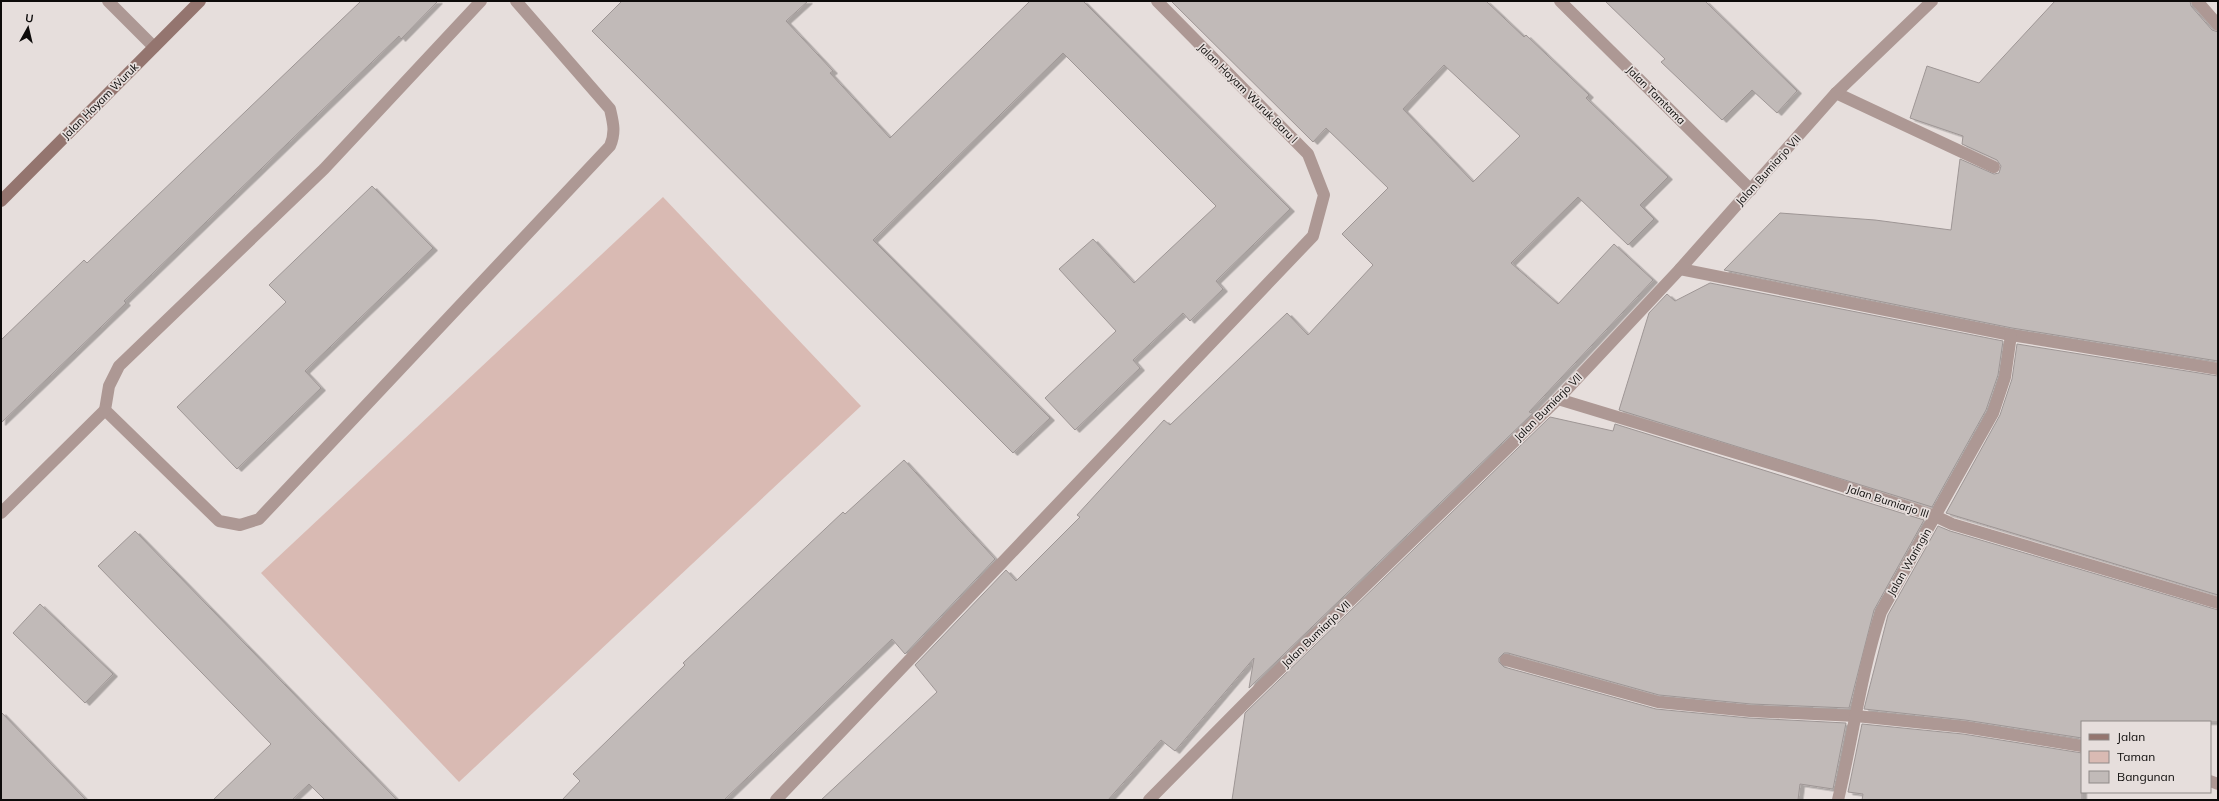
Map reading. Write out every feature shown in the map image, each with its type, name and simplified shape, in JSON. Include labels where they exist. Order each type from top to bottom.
[{"type":"street","points":[[108,1],[154,47]]},
{"type":"street","name":"Jalan Hayam Wuruk","points":[[1,201],[200,1]]},
{"type":"street","points":[[1,513],[105,410],[109,386],[119,366],[324,169],[481,1]]},
{"type":"street","points":[[105,410],[220,521],[240,525],[259,519],[610,146],[613,138],[614,127],[610,109],[516,1]]},
{"type":"street","name":"Jalan Hayam Wuruk Baru I","points":[[776,800],[1313,236],[1324,195],[1308,154],[1157,1]]},
{"type":"street","name":"Jalan Tamtama","points":[[1560,1],[1752,190]]},
{"type":"street","name":"Jalan Bumiarjo VII","points":[[1149,800],[1257,691],[1558,399],[1752,190],[1836,93],[1932,1]]},
{"type":"street","points":[[2197,1],[2218,25]]},
{"type":"street","points":[[1836,93],[1994,167]]},
{"type":"street","points":[[1680,268],[1820,298],[2011,335],[2218,369]]},
{"type":"street","name":"Jalan Waringin","points":[[1838,800],[1869,648],[1881,612],[1992,413],[2005,377],[2011,335]]},
{"type":"street","name":"Jalan Bumiarjo III","points":[[1558,399],[1796,471],[1935,516],[1952,524],[2218,603]]},
{"type":"street","points":[[1506,660],[1658,702],[1750,711],[1856,716],[1964,727],[2081,746]]},
{"type":"green space","points":[[663,197],[861,406],[459,782],[261,573]]},
{"type":"building","points":[[361,1],[438,1],[401,39],[399,36],[124,301],[126,303],[1,423],[1,340],[84,260],[87,263]]},
{"type":"building","points":[[622,1],[808,1],[786,21],[833,71],[830,73],[890,138],[1030,1],[1083,1],[1290,209],[1216,281],[1223,289],[1190,321],[1183,313],[1133,360],[1140,368],[1075,430],[1045,398],[1116,331],[1059,269],[1093,239],[1134,283],[1216,206],[1063,53],[873,240],[1050,418],[1013,453],[592,31]]},
{"type":"building","points":[[1171,1],[1486,1],[1524,37],[1526,35],[1589,95],[1586,98],[1668,177],[1640,205],[1654,219],[1628,245],[1578,197],[1511,263],[1558,304],[1614,244],[1653,280],[1529,412],[1533,413],[1249,688],[1254,658],[1175,751],[1161,740],[1108,800],[821,800],[937,692],[915,665],[1006,570],[1016,581],[1080,517],[1077,515],[1164,420],[1170,425],[1287,313],[1308,335],[1373,265],[1342,234],[1388,188],[1326,128],[1313,142]],"holes":[[[1444,65],[1520,136],[1473,182],[1403,109]]]},
{"type":"building","points":[[1605,1],[1705,1],[1797,91],[1777,113],[1752,90],[1722,120],[1661,62],[1665,59]]},
{"type":"building","points":[[2055,1],[2190,1],[2191,6],[2212,30],[2218,32],[2218,361],[2012,328],[1724,270],[1780,213],[1875,220],[1951,230],[1960,159],[1994,174],[1999,173],[2001,166],[1997,160],[1962,144],[1963,136],[1910,118],[1927,66],[1979,83]]},
{"type":"building","points":[[372,186],[433,248],[305,371],[321,388],[237,469],[177,407],[286,302],[269,285]]},
{"type":"building","points":[[1710,283],[2003,341],[1998,375],[1986,410],[1932,507],[1619,410],[1649,313],[1667,294],[1675,301]]},
{"type":"building","points":[[2017,344],[2218,376],[2218,595],[1946,513],[2000,415],[2012,379]]},
{"type":"building","points":[[1550,417],[1613,431],[1615,424],[1924,520],[1874,610],[1849,708],[1751,704],[1659,695],[1508,653],[1504,653],[1499,658],[1499,662],[1504,667],[1656,709],[1749,718],[1846,723],[1833,789],[1800,784],[1798,800],[1232,800],[1245,713]]},
{"type":"building","points":[[904,460],[995,559],[905,654],[892,639],[724,800],[562,800],[580,781],[573,774],[685,665],[683,663],[843,512],[845,514]]},
{"type":"building","points":[[1938,526],[1950,531],[2218,610],[2218,722],[2081,721],[2081,738],[1965,720],[1864,709],[1888,615]]},
{"type":"building","points":[[135,531],[397,800],[325,800],[309,784],[292,800],[213,800],[271,744],[98,566]]},
{"type":"building","points":[[40,604],[113,674],[85,703],[13,633]]},
{"type":"building","points":[[1,712],[86,800],[1,800]]},
{"type":"building","points":[[1862,724],[1963,734],[2081,753],[2082,800],[1862,800],[1863,794],[1848,792]]}]
